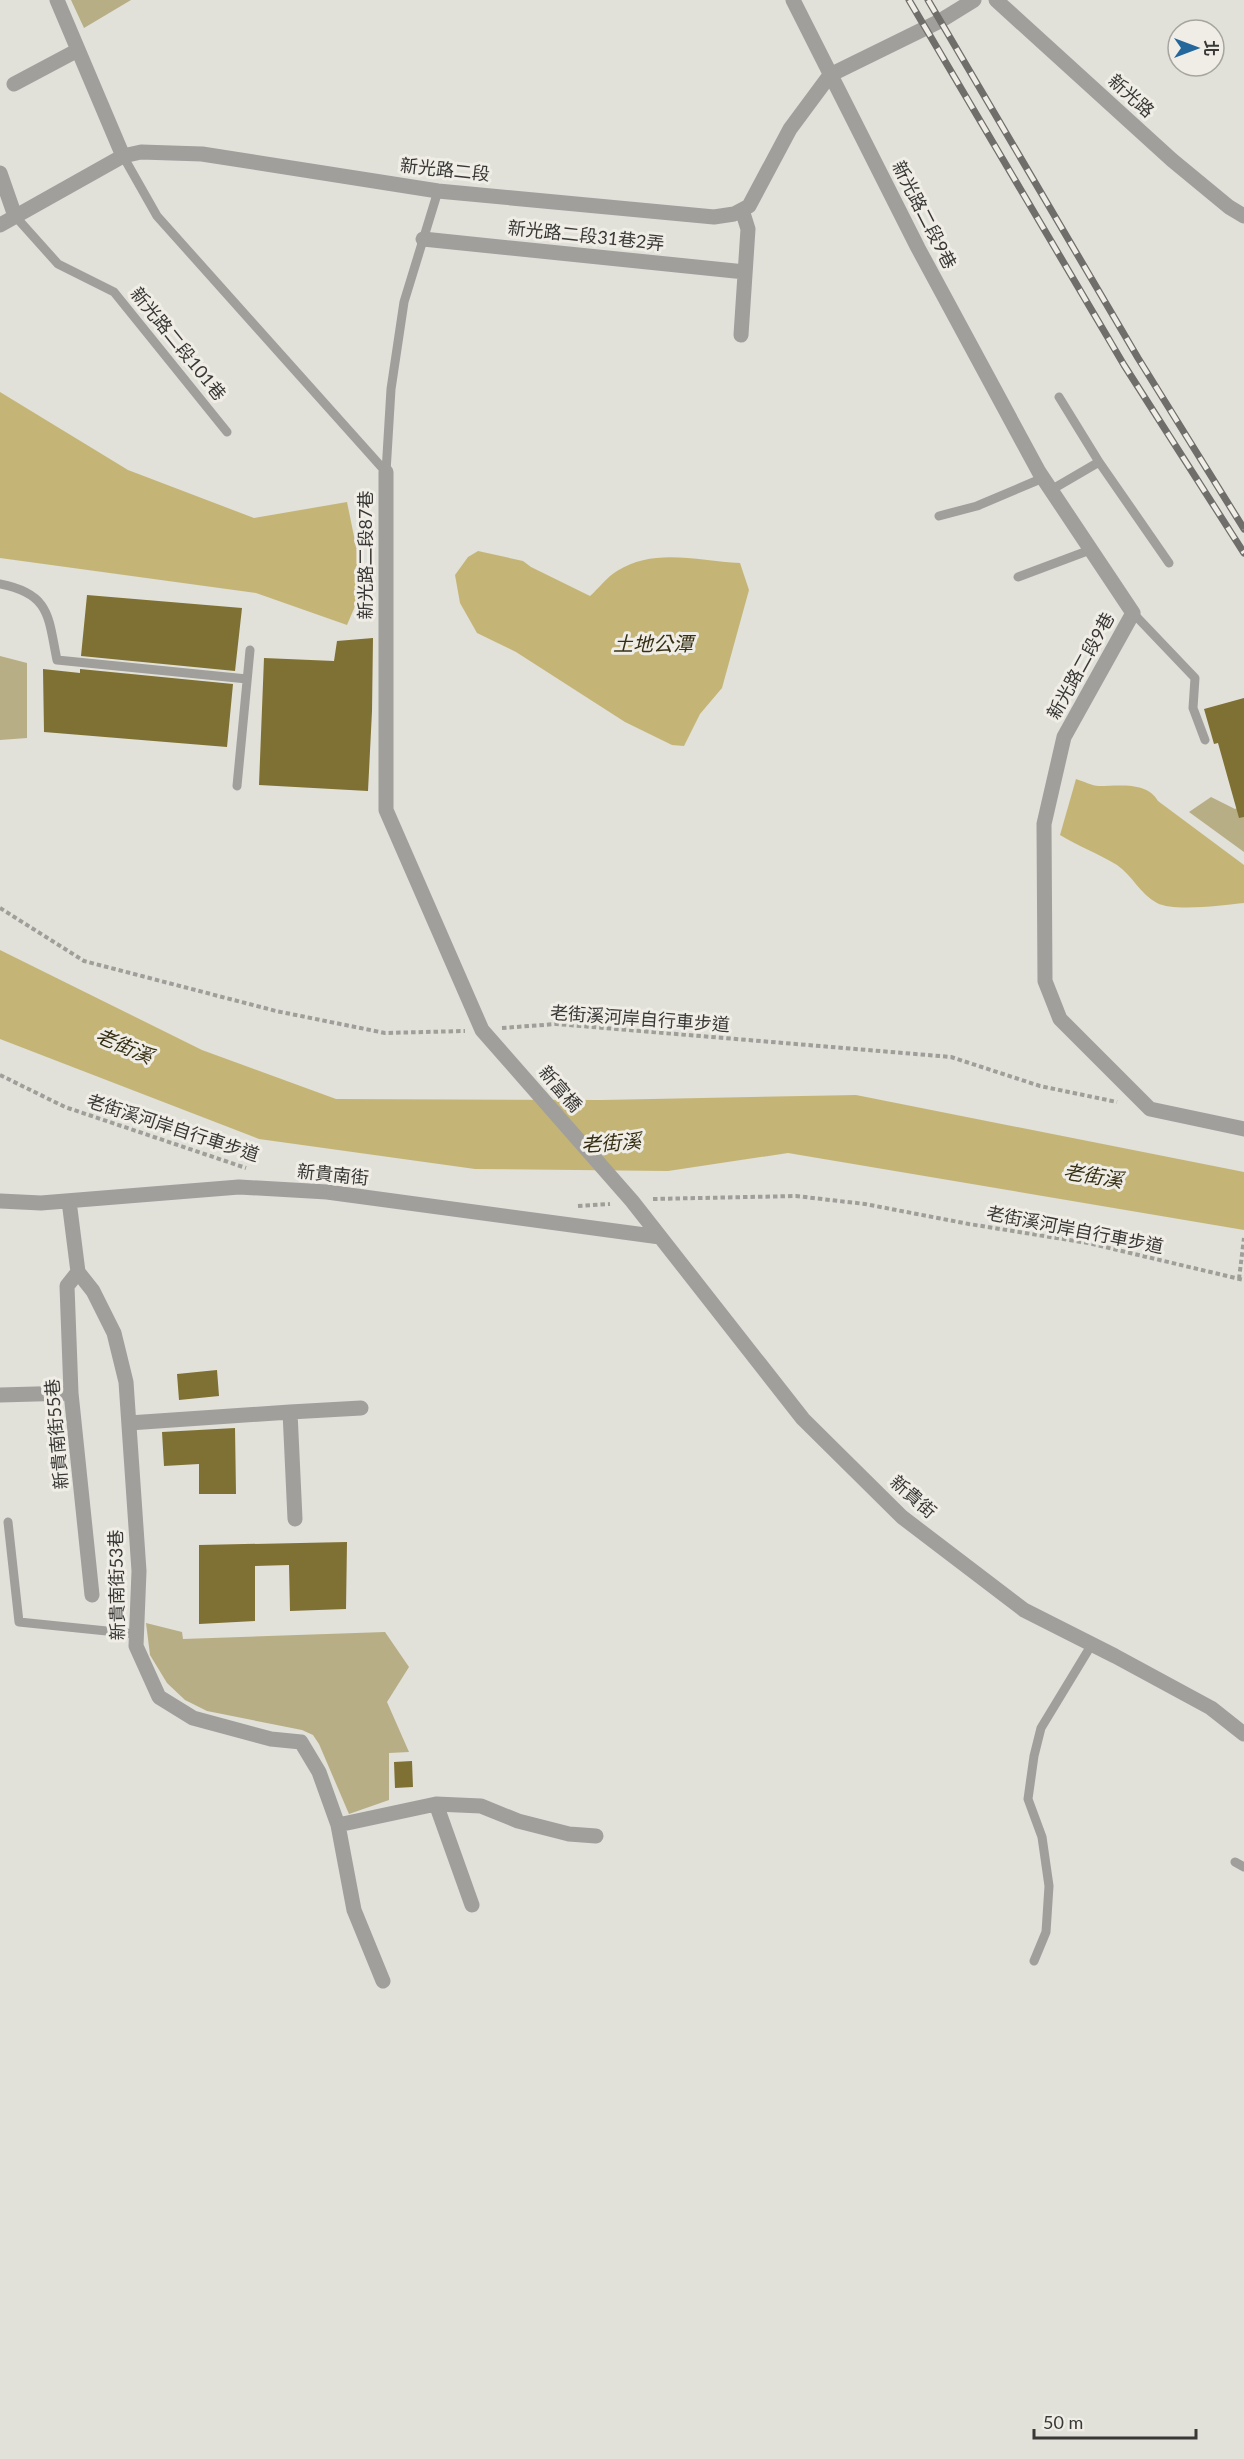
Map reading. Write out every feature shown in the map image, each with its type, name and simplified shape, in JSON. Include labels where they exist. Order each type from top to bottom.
[{"type":"street","points":[[57,0],[123,156]]},
{"type":"street","name":"新光路二段9巷","points":[[793,0],[918,248],[1047,484],[1133,613],[1064,738],[1044,824],[1045,981],[1060,1019],[1150,1109]]},
{"type":"street","points":[[741,335],[748,229],[742,210],[749,206],[790,129],[830,75],[940,21],[974,0]]},
{"type":"street","name":"新光路","points":[[996,0],[1172,160],[1229,207],[1244,216]]},
{"type":"street","points":[[14,84],[78,50]]},
{"type":"street","name":"新光路二段","points":[[0,225],[123,156],[141,152],[202,154],[438,191],[714,217],[734,214],[742,210]]},
{"type":"street","points":[[0,173],[15,216]]},
{"type":"street","name":"新光路二段31巷2弄","points":[[423,239],[745,272]]},
{"type":"street","name":"新光路二段87巷","points":[[386,472],[386,810],[482,1030]]},
{"type":"street","name":"新富橋","points":[[482,1030],[632,1201]]},
{"type":"street","points":[[1150,1109],[1244,1129]]},
{"type":"street","name":"新貴南街","points":[[0,1201],[41,1203],[239,1187],[327,1192],[660,1238]]},
{"type":"street","name":"新貴南街53巷","points":[[69,1201],[78,1272],[93,1291],[114,1333],[126,1382],[138,1571],[136,1646],[159,1697],[193,1718],[271,1739],[301,1742],[319,1772],[338,1825],[354,1910],[383,1981]]},
{"type":"street","name":"新貴街","points":[[632,1201],[803,1419],[902,1518],[1024,1610],[1211,1708],[1244,1734]]},
{"type":"street","name":"新貴南街55巷","points":[[78,1272],[67,1286],[71,1393],[92,1595]]},
{"type":"street","points":[[0,1395],[71,1393]]},
{"type":"street","points":[[129,1423],[361,1408]]},
{"type":"street","points":[[290,1412],[295,1519]]},
{"type":"street","points":[[338,1825],[436,1804],[481,1806],[519,1821],[569,1834],[596,1836]]},
{"type":"street","points":[[436,1804],[472,1905]]},
{"type":"lane","name":"新光路二段87巷","points":[[123,156],[157,216],[386,472]]},
{"type":"lane","points":[[386,472],[391,389],[404,302],[438,191]]},
{"type":"lane","name":"新光路二段101巷","points":[[15,216],[58,264],[114,292],[227,432]]},
{"type":"lane","points":[[1059,397],[1099,462],[1169,563]]},
{"type":"lane","points":[[939,516],[1047,484],[1099,462]]},
{"type":"lane","points":[[1017,577],[1090,550]]},
{"type":"lane","points":[[0,584],[35,596],[48,615],[57,660],[247,679]]},
{"type":"lane","points":[[1133,613],[1195,678],[1193,708],[1205,740]]},
{"type":"lane","points":[[237,786],[250,650]]},
{"type":"lane","points":[[8,1522],[20,1622],[136,1634]]},
{"type":"lane","points":[[1034,1961],[1046,1932],[1049,1886],[1042,1837],[1028,1799],[1034,1756],[1041,1728],[1092,1644]]},
{"type":"path","name":"老街溪河岸自行車步道","points":[[0,908],[84,961],[276,1011],[385,1034],[556,1024],[951,1057],[1040,1086],[1150,1109]]},
{"type":"path","name":"老街溪河岸自行車步道","points":[[0,1075],[65,1107],[253,1171]]},
{"type":"path","name":"老街溪河岸自行車步道","points":[[655,1198],[795,1196],[864,1204],[1088,1243],[1242,1279],[1244,1238]]},
{"type":"path","points":[[570,1206],[632,1201]]},
{"type":"shaded area","points":[[71,0],[131,0],[84,28]]},
{"type":"shaded area","points":[[0,656],[27,663],[27,738],[0,740]]},
{"type":"shaded area","points":[[1211,797],[1235,809],[1244,805],[1244,852],[1189,812]]},
{"type":"shaded area","points":[[146,1623],[182,1632],[183,1639],[385,1632],[409,1667],[387,1702],[409,1752],[389,1753],[389,1800],[349,1814],[313,1735],[302,1730],[207,1711],[185,1700],[167,1683],[150,1655]]},
{"type":"water","points":[[0,392],[128,470],[254,518],[347,502],[364,585],[347,625],[256,593],[0,558]]},
{"type":"water","name":"土地公潭","points":[[478,551],[523,561],[590,596],[617,571],[646,559],[677,557],[740,563],[749,590],[722,688],[700,714],[684,746],[672,745],[625,722],[516,652],[477,633],[460,603],[455,575],[468,557]]},
{"type":"water","points":[[1076,779],[1096,786],[1123,785],[1147,790],[1158,801],[1244,865],[1244,903],[1187,907],[1165,906],[1146,895],[1117,865],[1060,835]]},
{"type":"water","name":"老街溪","points":[[0,950],[202,1050],[336,1099],[602,1100],[856,1095],[1244,1172],[1244,1230],[788,1153],[668,1171],[475,1169],[259,1139],[0,1039]]},
{"type":"building","points":[[87,595],[242,608],[235,671],[81,656]]},
{"type":"building","points":[[373,638],[368,791],[259,785],[264,658],[334,661],[337,641]]},
{"type":"building","points":[[43,669],[80,673],[80,669],[233,684],[227,747],[44,732]]},
{"type":"building","points":[[1244,698],[1244,817],[1239,818],[1218,743],[1214,744],[1204,709]]},
{"type":"building","points":[[217,1370],[219,1396],[179,1400],[177,1374]]},
{"type":"building","points":[[235,1428],[236,1494],[199,1494],[199,1464],[164,1466],[162,1432]]},
{"type":"building","points":[[347,1542],[346,1609],[290,1611],[289,1565],[255,1566],[255,1621],[199,1624],[199,1545]]},
{"type":"building","points":[[412,1761],[413,1787],[395,1788],[394,1762]]},
{"type":"railway","points":[[909,0],[1124,365],[1244,553]]},
{"type":"railway","points":[[928,0],[1138,358],[1244,529]]}]
